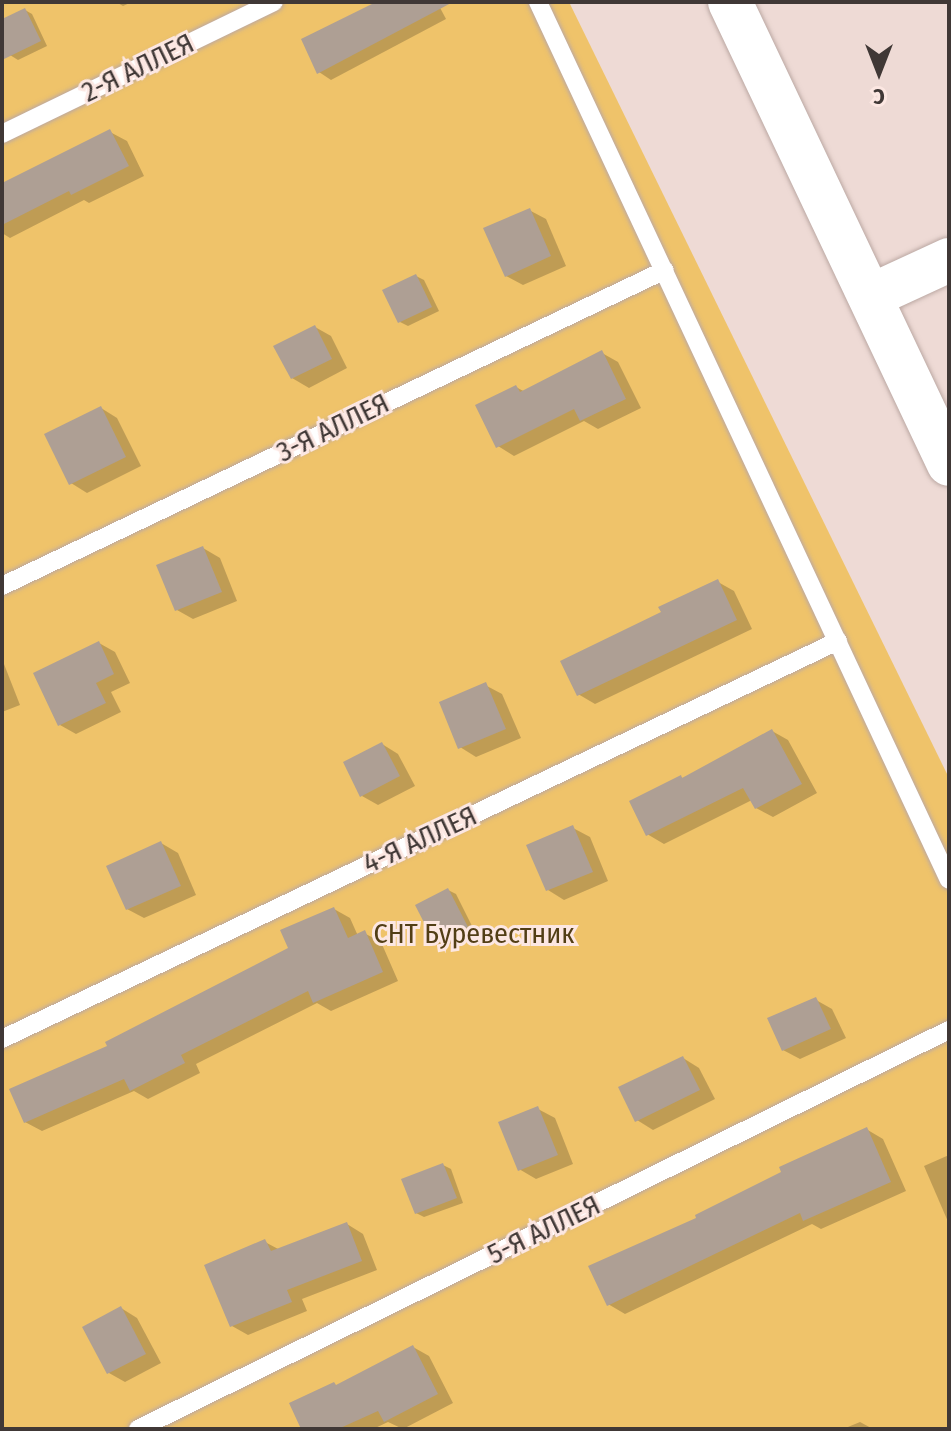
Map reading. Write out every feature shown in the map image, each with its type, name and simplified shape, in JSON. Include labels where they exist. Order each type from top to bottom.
[{"type":"main road","points":[[730,2],[949,464]]},
{"type":"main road","points":[[871,296],[949,260]]},
{"type":"lane","name":"2-Я АЛЛЕЯ","points":[[2,134],[274,2]]},
{"type":"lane","points":[[538,2],[949,880]]},
{"type":"lane","name":"3-Я АЛЛЕЯ","points":[[2,586],[665,270]]},
{"type":"lane","name":"4-Я АЛЛЕЯ","points":[[2,1039],[838,641]]},
{"type":"lane","name":"5-Я АЛЛЕЯ","points":[[138,1429],[949,1030]]},
{"type":"green space","name":"СНТ Буревестник","points":[[2,2],[569,2],[949,778],[949,1429],[2,1429]]},
{"type":"building","points":[[376,2],[453,2],[317,74],[301,39]]},
{"type":"building","points":[[25,8],[41,41],[2,60],[2,19]]},
{"type":"building","points":[[110,129],[129,166],[71,195],[69,191],[2,225],[2,183]]},
{"type":"building","points":[[530,208],[551,256],[505,277],[483,228]]},
{"type":"building","points":[[416,274],[432,307],[398,323],[382,290]]},
{"type":"building","points":[[315,325],[332,359],[291,379],[273,346]]},
{"type":"building","points":[[602,350],[626,399],[580,421],[574,409],[496,448],[475,405],[516,385],[520,392]]},
{"type":"building","points":[[101,406],[126,457],[69,485],[44,434]]},
{"type":"building","points":[[203,546],[222,592],[175,611],[156,565]]},
{"type":"building","points":[[718,579],[737,620],[577,696],[560,661],[661,612],[658,607]]},
{"type":"building","points":[[99,641],[114,674],[96,683],[106,703],[58,726],[33,673]]},
{"type":"building","points":[[486,682],[506,729],[458,749],[439,702]]},
{"type":"building","points":[[772,729],[802,784],[755,809],[743,788],[646,836],[629,801],[681,775],[682,778]]},
{"type":"building","points":[[382,742],[400,776],[360,797],[343,762]]},
{"type":"building","points":[[573,825],[593,872],[546,891],[526,845]]},
{"type":"building","points":[[161,841],[181,886],[126,910],[106,866]]},
{"type":"building","points":[[448,888],[468,927],[435,944],[415,905]]},
{"type":"building","points":[[334,907],[348,938],[365,930],[383,972],[313,1003],[308,991],[181,1055],[185,1063],[130,1091],[124,1079],[24,1123],[9,1089],[107,1046],[105,1042],[288,948],[280,930]]},
{"type":"building","points":[[816,997],[831,1029],[782,1051],[767,1018]]},
{"type":"building","points":[[683,1056],[700,1090],[635,1122],[618,1087]]},
{"type":"building","points":[[538,1106],[558,1155],[518,1171],[498,1122]]},
{"type":"building","points":[[867,1127],[891,1182],[803,1221],[800,1213],[607,1306],[588,1266],[696,1218],[695,1215],[781,1172],[779,1167]]},
{"type":"building","points":[[443,1163],[457,1198],[415,1214],[401,1179]]},
{"type":"building","points":[[347,1222],[362,1261],[287,1290],[292,1302],[230,1327],[204,1265],[265,1239],[271,1251]]},
{"type":"building","points":[[121,1306],[146,1354],[107,1374],[82,1327]]},
{"type":"building","points":[[413,1345],[438,1394],[384,1422],[378,1411],[338,1429],[301,1429],[289,1403],[334,1382],[336,1385]]}]
